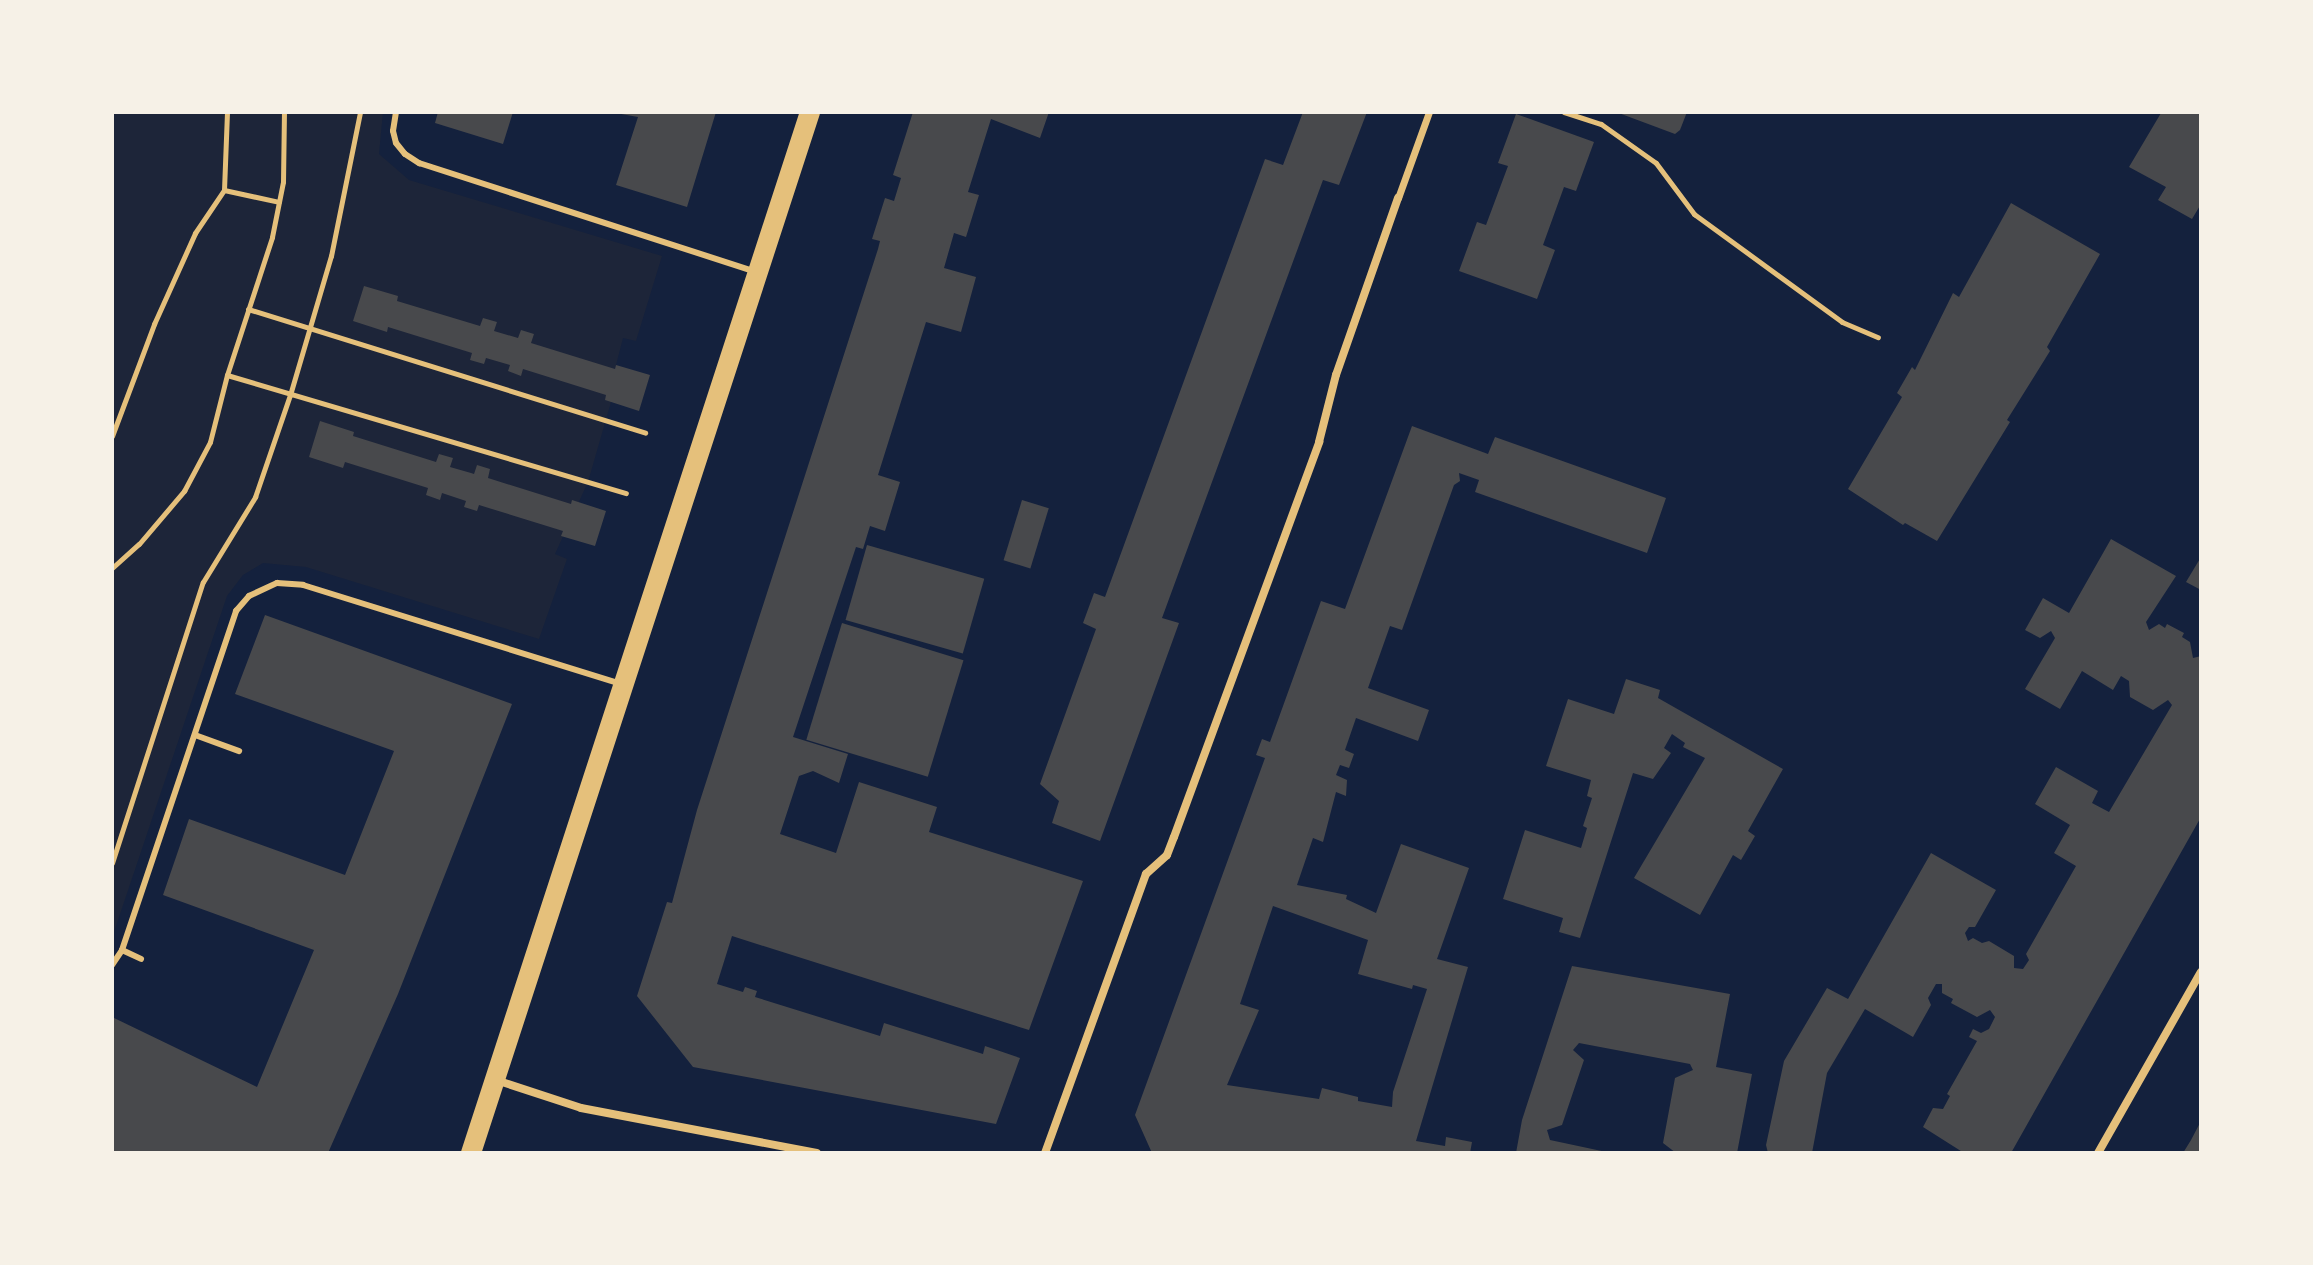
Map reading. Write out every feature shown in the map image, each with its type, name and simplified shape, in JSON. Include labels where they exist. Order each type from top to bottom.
[{"type":"main road","points":[[471,1153],[810,112]]},
{"type":"street","points":[[1045,1153],[1146,874],[1167,855],[1196,778],[1319,442],[1336,375],[1429,112]]},
{"type":"street","points":[[2098,1153],[2201,972]]},
{"type":"street","points":[[496,1080],[581,1108],[817,1153]]},
{"type":"lane","points":[[396,112],[393,131],[396,143],[419,163],[757,272]]},
{"type":"lane","points":[[112,965],[122,950],[236,611],[249,596],[277,583],[303,585],[624,685]]},
{"type":"lane","points":[[195,735],[239,751]]},
{"type":"lane","points":[[122,950],[141,959]]},
{"type":"path","points":[[112,436],[154,324],[189,246],[224,190],[227,112]]},
{"type":"path","points":[[112,568],[139,544],[184,491],[210,442],[227,375],[272,237],[279,202],[284,112]]},
{"type":"path","points":[[112,863],[203,582],[255,497],[290,395],[331,256],[360,112]]},
{"type":"path","points":[[1564,112],[1601,124],[1656,163],[1694,214],[1842,322],[1878,337]]},
{"type":"path","points":[[224,190],[279,202]]},
{"type":"path","points":[[248,309],[645,433]]},
{"type":"path","points":[[227,375],[626,493]]},
{"type":"shaded area","points":[[112,112],[383,112],[379,154],[409,180],[662,256],[636,341],[623,338],[611,402],[588,482],[555,554],[567,559],[539,639],[306,567],[263,563],[243,575],[227,596],[112,938]]},
{"type":"building","points":[[438,112],[513,112],[503,144],[435,123]]},
{"type":"building","points":[[610,112],[716,112],[687,207],[616,185],[638,117]]},
{"type":"building","points":[[913,112],[1049,112],[1040,138],[991,119],[968,192],[979,195],[966,237],[954,233],[944,268],[976,277],[961,332],[926,322],[878,475],[900,482],[885,531],[870,526],[863,549],[856,547],[793,737],[848,754],[839,783],[813,771],[799,776],[780,834],[836,853],[859,782],[937,807],[929,832],[1083,881],[1029,1030],[732,936],[717,984],[743,992],[745,987],[757,991],[755,997],[880,1036],[884,1023],[983,1054],[985,1046],[1020,1058],[996,1124],[693,1067],[637,996],[667,902],[672,903],[697,810],[878,249],[880,241],[872,239],[885,198],[894,201],[901,178],[893,175]]},
{"type":"building","points":[[1303,112],[1367,112],[1339,185],[1323,180],[1162,618],[1179,623],[1100,841],[1052,823],[1059,801],[1040,784],[1096,629],[1083,623],[1094,593],[1105,597],[1265,159],[1283,165]]},
{"type":"building","points":[[1616,112],[1687,112],[1680,130],[1675,134]]},
{"type":"building","points":[[2201,112],[2201,204],[2192,219],[2158,200],[2166,187],[2129,167],[2161,113]]},
{"type":"building","points":[[1516,114],[1594,142],[1576,191],[1564,187],[1543,245],[1555,250],[1537,299],[1459,271],[1477,222],[1486,225],[1508,166],[1498,163]]},
{"type":"building","points":[[2011,203],[2100,254],[2047,347],[2050,351],[2007,420],[2010,422],[1937,541],[1905,523],[1903,525],[1848,489],[1902,397],[1897,393],[1912,367],[1915,370],[1953,293],[1959,297]]},
{"type":"building","points":[[364,286],[398,296],[397,301],[480,326],[483,318],[497,322],[494,331],[518,338],[521,330],[534,334],[531,343],[615,369],[616,365],[650,375],[639,411],[605,400],[606,395],[523,369],[521,376],[508,371],[510,365],[486,358],[484,364],[470,360],[472,353],[388,327],[387,332],[353,321]]},
{"type":"building","points":[[320,421],[354,432],[353,436],[436,462],[439,454],[453,458],[450,467],[474,474],[477,465],[490,469],[488,478],[571,504],[572,500],[606,511],[595,546],[561,536],[563,531],[479,505],[477,511],[464,507],[466,501],[442,493],[440,500],[426,495],[428,488],[345,462],[343,468],[309,457]]},
{"type":"building","points":[[1412,426],[1488,454],[1495,437],[1666,498],[1647,553],[1475,492],[1479,480],[1459,473],[1460,481],[1454,485],[1402,630],[1390,626],[1368,688],[1429,710],[1418,741],[1356,718],[1345,750],[1354,754],[1349,768],[1340,765],[1336,775],[1347,780],[1346,796],[1336,792],[1323,842],[1313,838],[1297,885],[1347,895],[1346,899],[1376,913],[1401,844],[1469,868],[1437,959],[1468,967],[1416,1141],[1445,1146],[1446,1137],[1472,1142],[1470,1153],[1152,1153],[1135,1115],[1265,758],[1256,755],[1262,739],[1270,742],[1321,601],[1345,609]],"holes":[[[1273,906],[1368,940],[1358,974],[1412,989],[1413,985],[1427,989],[1393,1092],[1392,1107],[1358,1101],[1358,1097],[1322,1088],[1319,1099],[1227,1085],[1259,1010],[1240,1004]]]},
{"type":"building","points":[[1022,500],[1049,508],[1030,568],[1004,560]]},
{"type":"building","points":[[2111,539],[2176,576],[2146,622],[2149,630],[2159,624],[2165,628],[2167,624],[2184,633],[2182,637],[2190,642],[2193,658],[2201,656],[2201,817],[2011,1153],[1964,1153],[1923,1127],[1933,1108],[1943,1109],[1950,1096],[1947,1094],[1977,1041],[1969,1037],[1973,1029],[1981,1033],[1989,1029],[1995,1017],[1990,1010],[1977,1017],[1951,1003],[1953,999],[1942,993],[1942,984],[1936,984],[1928,998],[1931,1005],[1913,1037],[1865,1009],[1827,1073],[1812,1153],[1768,1153],[1766,1145],[1784,1061],[1827,988],[1848,999],[1931,853],[1996,890],[1975,927],[1969,927],[1965,933],[1968,941],[1973,938],[1982,943],[1989,941],[2014,956],[2014,968],[2023,969],[2029,960],[2026,954],[2076,866],[2054,853],[2070,825],[2035,804],[2056,767],[2098,791],[2092,803],[2109,812],[2172,705],[2168,700],[2153,710],[2130,697],[2129,681],[2121,676],[2113,690],[2082,671],[2060,709],[2025,689],[2055,638],[2051,631],[2040,638],[2025,630],[2043,598],[2069,613]]},
{"type":"building","points":[[867,545],[984,579],[963,654],[846,620]]},
{"type":"building","points":[[2201,557],[2201,590],[2186,582]]},
{"type":"building","points":[[265,615],[512,704],[398,994],[328,1153],[112,1153],[112,1017],[257,1087],[314,950],[163,895],[189,819],[345,875],[394,751],[235,694]]},
{"type":"building","points":[[842,623],[963,660],[928,777],[806,740]]},
{"type":"building","points":[[1626,679],[1660,690],[1658,698],[1783,769],[1748,831],[1755,836],[1741,860],[1733,855],[1700,915],[1634,878],[1705,758],[1683,747],[1685,743],[1672,734],[1664,748],[1671,753],[1653,779],[1633,773],[1580,938],[1559,932],[1563,918],[1503,899],[1525,830],[1581,848],[1587,828],[1583,826],[1592,798],[1587,796],[1591,780],[1546,766],[1568,699],[1614,714]]},
{"type":"building","points":[[1572,966],[1730,994],[1716,1067],[1752,1074],[1737,1153],[1676,1153],[1663,1143],[1675,1078],[1693,1070],[1690,1064],[1579,1043],[1573,1050],[1584,1060],[1562,1125],[1547,1130],[1550,1140],[1611,1153],[1516,1153],[1522,1120]]},
{"type":"building","points":[[2201,1121],[2201,1153],[2183,1153],[2191,1140]]}]
